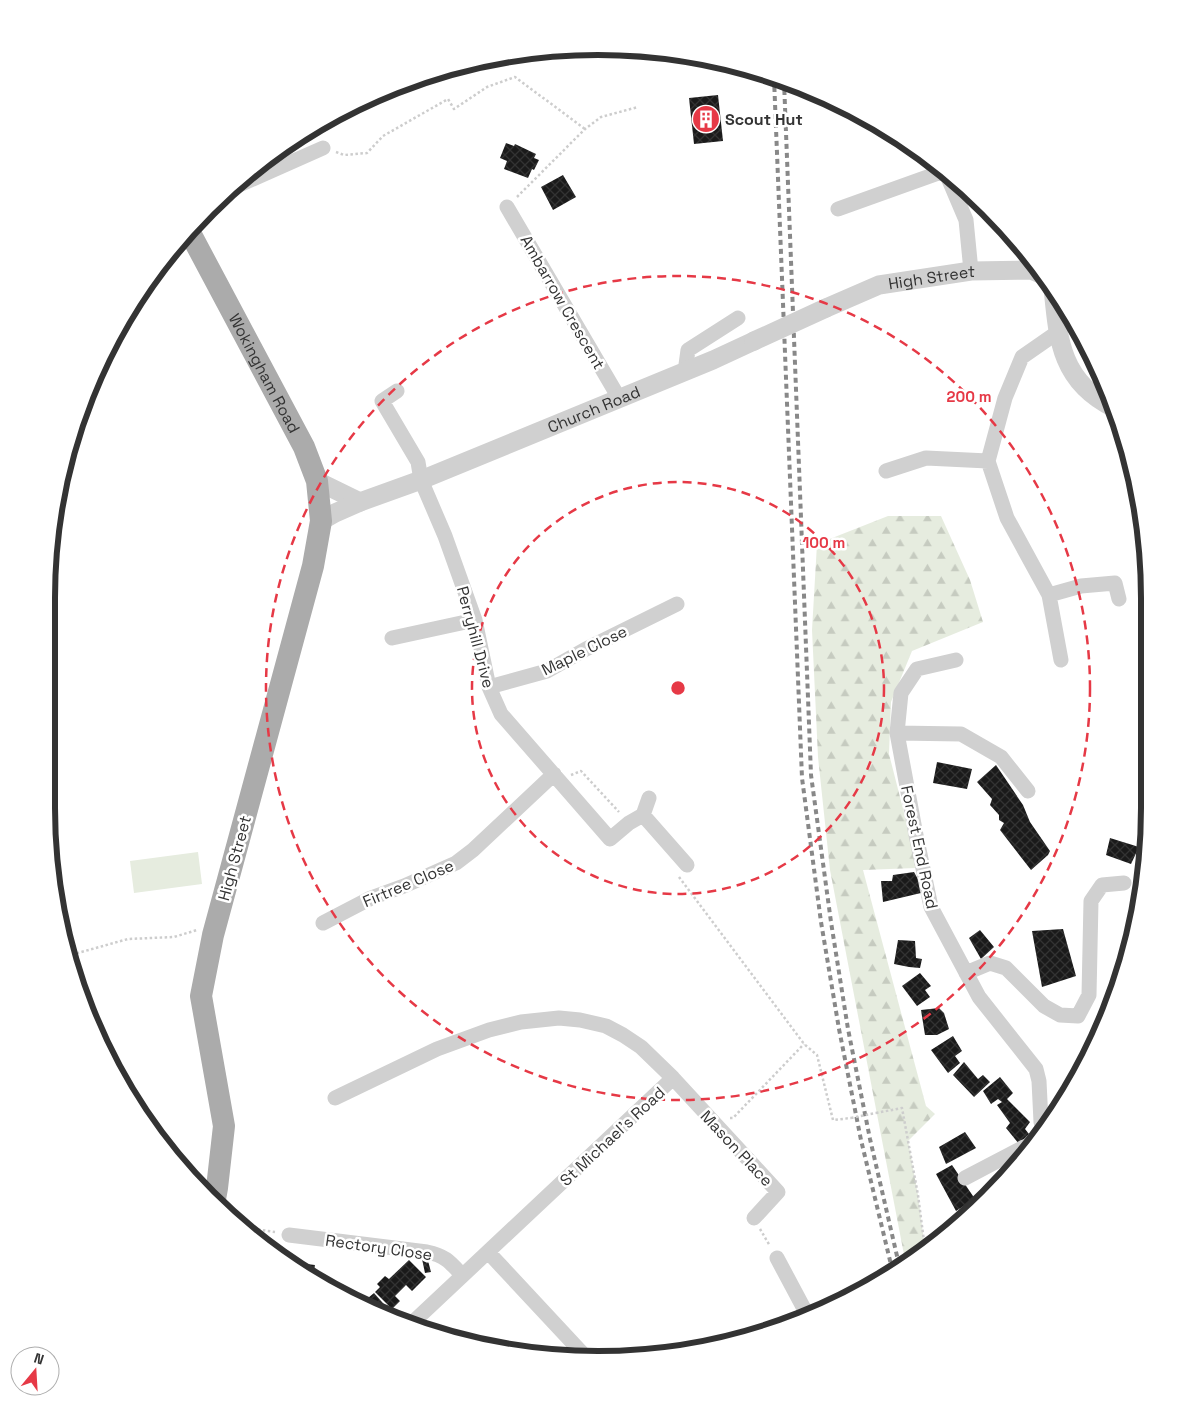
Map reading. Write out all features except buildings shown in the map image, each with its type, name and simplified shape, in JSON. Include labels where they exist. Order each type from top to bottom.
[{"type":"main road","name":"Wokingham Road","points":[[192,237],[304,447],[317,482],[321,521]]},
{"type":"main road","name":"High Street","points":[[216,1194],[224,1126],[201,996],[216,925],[313,566],[321,521]]},
{"type":"street","points":[[253,179],[323,148]]},
{"type":"street","points":[[838,209],[938,174]]},
{"type":"street","points":[[950,185],[966,220],[971,271]]},
{"type":"street","name":"Ambarrow Crescent","points":[[507,207],[619,398]]},
{"type":"street","name":"High Street","points":[[826,308],[879,285],[971,271],[1031,270]]},
{"type":"street","points":[[1055,306],[1058,332],[1067,360],[1081,384],[1105,403]]},
{"type":"street","name":"Church Road","points":[[321,521],[360,502],[420,480],[685,372],[826,308]]},
{"type":"street","points":[[685,372],[688,350],[738,318]]},
{"type":"street","points":[[1058,332],[1022,357],[1005,398],[988,461],[1008,518],[1049,595],[1061,660]]},
{"type":"street","name":"Perryhill Drive","points":[[397,391],[382,401],[418,462],[420,480],[445,536],[475,620],[489,687],[501,714],[610,839],[629,822],[642,815]]},
{"type":"street","points":[[886,471],[926,458],[988,461]]},
{"type":"street","points":[[317,482],[360,502]]},
{"type":"street","points":[[1049,595],[1082,586],[1115,583],[1120,599]]},
{"type":"street","name":"Maple Close","points":[[489,687],[547,670],[677,604]]},
{"type":"street","points":[[392,638],[475,620]]},
{"type":"street","name":"Forest End Road","points":[[956,660],[917,669],[901,693],[897,733],[931,907],[979,997],[1036,1069],[1039,1081],[1041,1122]]},
{"type":"street","points":[[897,733],[961,734],[1000,757],[1028,790]]},
{"type":"street","name":"Firtree Close","points":[[322,923],[371,898],[456,864],[474,850],[554,774]]},
{"type":"street","points":[[649,798],[642,815],[683,872]]},
{"type":"street","points":[[966,973],[990,963],[1006,968],[1044,1006],[1060,1015],[1078,1016],[1089,995],[1091,901],[1102,885],[1124,883]]},
{"type":"street","name":"St Michael's Road","points":[[335,1098],[437,1049],[489,1030],[521,1022],[558,1018],[580,1020],[606,1026],[641,1047],[673,1078],[416,1319]]},
{"type":"street","name":"Mason Place","points":[[673,1078],[778,1192],[754,1218]]},
{"type":"street","points":[[965,1178],[1021,1149]]},
{"type":"street","name":"Rectory Close","points":[[289,1235],[434,1253],[450,1262],[462,1275]]},
{"type":"street","points":[[488,1252],[580,1350]]},
{"type":"street","points":[[777,1258],[805,1310]]},
{"type":"path","points":[[323,148],[344,155],[367,153],[383,136],[448,99],[454,108],[487,87],[515,76],[585,128]]},
{"type":"path","points":[[507,207],[585,128],[601,117],[638,107]]},
{"type":"path","points":[[683,872],[804,1044],[817,1055],[833,1120],[902,1108],[918,1195],[924,1242]]},
{"type":"path","points":[[75,954],[128,939],[174,937],[216,925]]},
{"type":"path","points":[[708,1118],[733,1118],[804,1044]]},
{"type":"path","points":[[754,1218],[777,1258]]},
{"type":"path","points":[[255,1229],[289,1235]]},
{"type":"green space","points":[[888,516],[941,516],[970,580],[983,622],[912,651],[891,702],[889,754],[912,844],[916,868],[863,870],[926,1106],[935,1114],[908,1141],[924,1242],[904,1256],[830,870],[818,757],[812,630],[817,544]]},
{"type":"green space","points":[[198,852],[202,884],[134,893],[130,861]]},
{"type":"railway","points":[[774,84],[802,778],[821,922],[839,1029],[861,1140],[891,1265]]},
{"type":"railway","points":[[784,88],[811,775],[848,1029],[870,1139],[898,1260]]},
{"type":"place","name":"Scout Hut","points":[[706,119]]}]
